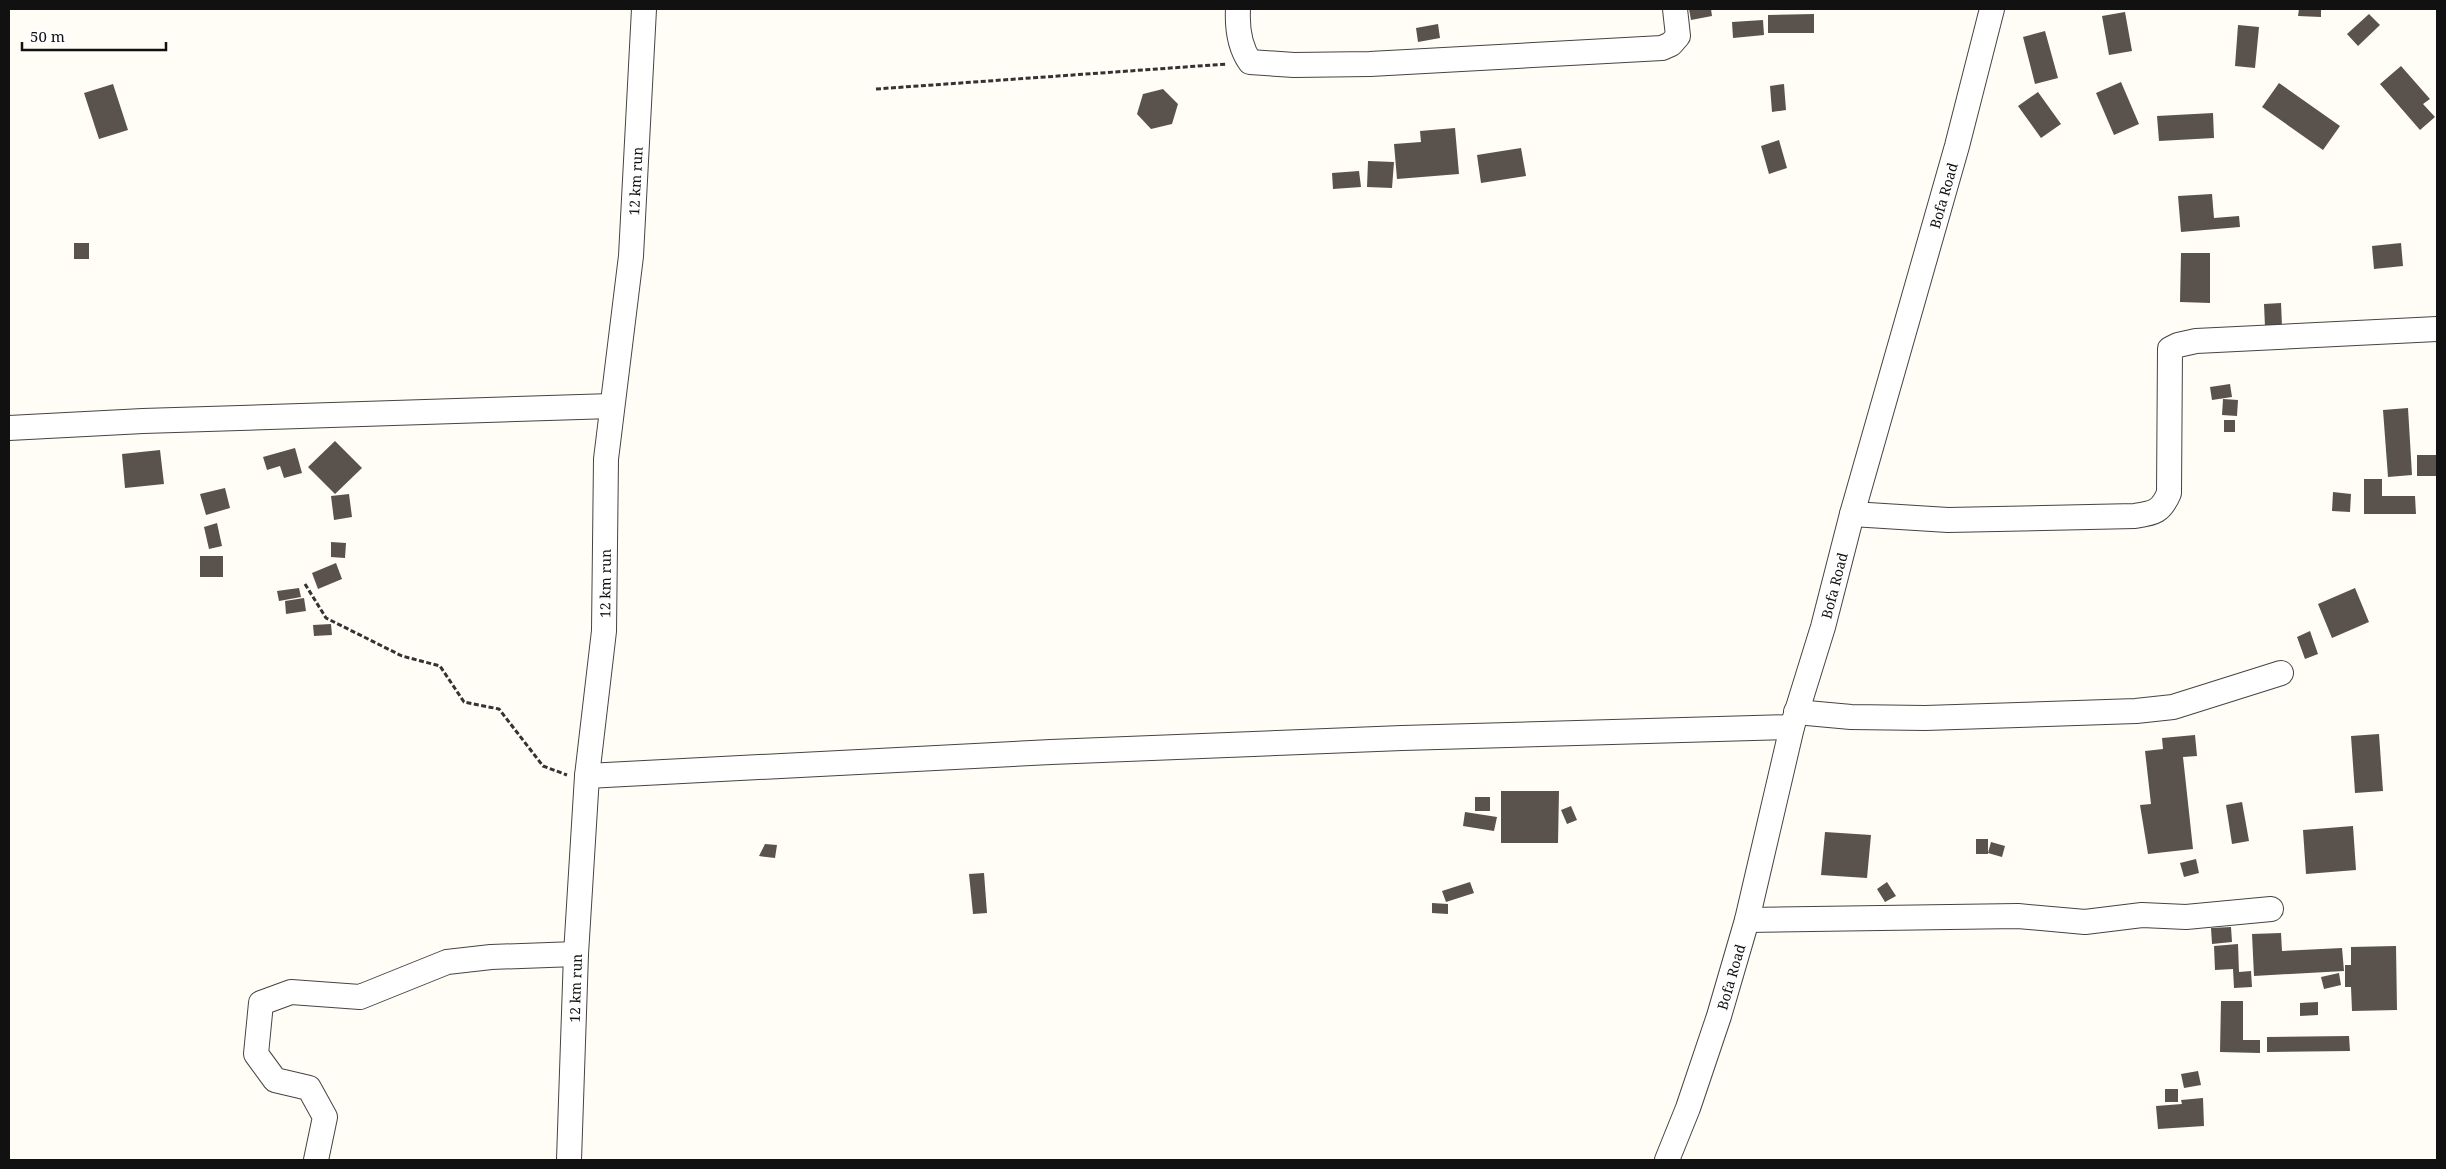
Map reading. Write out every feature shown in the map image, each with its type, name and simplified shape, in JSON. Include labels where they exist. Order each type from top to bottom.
[{"type":"street","name":"12 km run","points":[[569,1160],[576,954],[587,779],[604,631],[606,459],[631,256],[644,9]]},
{"type":"street","points":[[1238,9],[1239,38],[1242,51],[1250,62],[1294,65],[1370,64],[1662,48],[1672,44],[1678,36],[1675,9]]},
{"type":"street","name":"Bofa Road","points":[[1667,1160],[1688,1108],[1719,1016],[1747,920],[1794,720],[1823,627],[1852,514],[1957,146],[1992,9]]},
{"type":"street","points":[[1852,514],[1948,520],[2135,516],[2151,513],[2163,506],[2169,493],[2170,349],[2196,341],[2437,329]]},
{"type":"street","points":[[9,428],[143,421],[612,406]]},
{"type":"street","points":[[587,779],[1051,752],[1851,717],[1925,718],[2136,711],[2173,707],[2280,673]]},
{"type":"street","points":[[1747,920],[2018,916],[2085,922],[2142,915],[2186,917],[2271,909]]},
{"type":"street","points":[[316,1160],[325,1117],[308,1088],[275,1080],[256,1054],[261,1003],[291,992],[360,998],[447,962],[491,957],[576,954]]},
{"type":"path","points":[[876,89],[1250,62]]},
{"type":"path","points":[[305,584],[326,618],[402,656],[440,666],[464,702],[499,709],[543,766],[587,779]]},
{"type":"building","points":[[1689,9],[1711,9],[1712,16],[1691,20]]},
{"type":"building","points":[[2299,9],[2321,9],[2321,17],[2298,16]]},
{"type":"building","points":[[2125,12],[2132,51],[2109,55],[2102,16]]},
{"type":"building","points":[[1814,14],[1814,33],[1768,33],[1768,15]]},
{"type":"building","points":[[2369,14],[2380,25],[2358,46],[2347,34]]},
{"type":"building","points":[[1763,20],[1764,35],[1733,38],[1732,22]]},
{"type":"building","points":[[1438,24],[1440,38],[1418,42],[1416,28]]},
{"type":"building","points":[[2238,25],[2259,27],[2255,68],[2235,66]]},
{"type":"building","points":[[2045,31],[2058,78],[2035,84],[2023,37]]},
{"type":"building","points":[[2401,66],[2430,99],[2423,104],[2435,117],[2420,130],[2380,84]]},
{"type":"building","points":[[2121,82],[2139,124],[2114,135],[2096,93]]},
{"type":"building","points":[[2279,83],[2340,126],[2323,150],[2262,107]]},
{"type":"building","points":[[113,84],[128,130],[99,139],[84,93]]},
{"type":"building","points":[[1784,84],[1786,110],[1772,112],[1770,86]]},
{"type":"building","points":[[1163,89],[1178,104],[1172,124],[1151,129],[1137,114],[1143,94]]},
{"type":"building","points":[[2038,92],[2061,124],[2041,138],[2018,106]]},
{"type":"building","points":[[2213,113],[2214,138],[2159,141],[2157,116]]},
{"type":"building","points":[[1455,128],[1459,174],[1397,179],[1394,144],[1421,142],[1420,131]]},
{"type":"building","points":[[1779,140],[1787,168],[1769,174],[1761,146]]},
{"type":"building","points":[[1521,148],[1526,176],[1481,183],[1477,155]]},
{"type":"building","points":[[1368,161],[1394,162],[1392,188],[1367,187]]},
{"type":"building","points":[[1359,171],[1361,187],[1333,189],[1332,173]]},
{"type":"building","points":[[2212,194],[2214,218],[2239,216],[2240,227],[2181,232],[2178,196]]},
{"type":"building","points":[[74,243],[89,243],[89,259],[74,259]]},
{"type":"building","points":[[2401,243],[2403,266],[2374,269],[2372,246]]},
{"type":"building","points":[[2181,253],[2210,253],[2210,303],[2180,302]]},
{"type":"building","points":[[2281,303],[2282,326],[2265,327],[2264,304]]},
{"type":"building","points":[[2230,384],[2232,397],[2212,400],[2210,387]]},
{"type":"building","points":[[2223,399],[2238,400],[2237,416],[2222,415]]},
{"type":"building","points":[[2408,408],[2412,475],[2388,477],[2383,410]]},
{"type":"building","points":[[2224,420],[2235,420],[2235,432],[2224,432]]},
{"type":"building","points":[[335,441],[362,468],[335,494],[308,467]]},
{"type":"building","points":[[295,448],[302,473],[284,478],[280,466],[267,470],[263,457]]},
{"type":"building","points":[[160,450],[164,484],[125,488],[122,454]]},
{"type":"building","points":[[2417,455],[2437,455],[2437,476],[2417,476]]},
{"type":"building","points":[[2364,479],[2382,479],[2382,496],[2415,496],[2416,514],[2364,514]]},
{"type":"building","points":[[225,488],[230,508],[206,515],[200,494]]},
{"type":"building","points":[[2333,492],[2351,494],[2350,512],[2332,511]]},
{"type":"building","points":[[349,494],[352,517],[334,520],[331,496]]},
{"type":"building","points":[[217,523],[222,546],[209,549],[204,527]]},
{"type":"building","points":[[331,542],[346,543],[345,558],[331,557]]},
{"type":"building","points":[[200,556],[223,556],[223,577],[200,577]]},
{"type":"building","points":[[336,563],[342,579],[318,589],[312,573]]},
{"type":"building","points":[[299,588],[301,597],[279,601],[277,591]]},
{"type":"building","points":[[2355,588],[2369,622],[2332,638],[2318,604]]},
{"type":"building","points":[[304,598],[306,611],[286,614],[285,601]]},
{"type":"building","points":[[331,624],[332,635],[314,636],[313,625]]},
{"type":"building","points":[[2310,631],[2318,654],[2305,659],[2297,637]]},
{"type":"building","points":[[2379,734],[2383,791],[2355,793],[2351,736]]},
{"type":"building","points":[[2195,735],[2197,756],[2183,757],[2193,849],[2148,854],[2140,805],[2151,804],[2145,751],[2163,749],[2162,738]]},
{"type":"building","points":[[1501,791],[1559,791],[1558,843],[1501,843]]},
{"type":"building","points":[[1475,797],[1490,797],[1490,811],[1475,811]]},
{"type":"building","points":[[2242,802],[2249,841],[2232,844],[2226,805]]},
{"type":"building","points":[[1571,806],[1577,820],[1567,824],[1561,810]]},
{"type":"building","points":[[1465,812],[1497,817],[1494,831],[1463,826]]},
{"type":"building","points":[[2353,826],[2356,870],[2306,874],[2303,830]]},
{"type":"building","points":[[1825,832],[1871,835],[1867,878],[1821,875]]},
{"type":"building","points":[[1976,839],[1988,839],[1988,854],[1976,854]]},
{"type":"building","points":[[1991,842],[2005,846],[2002,857],[1988,853]]},
{"type":"building","points":[[765,844],[777,845],[775,858],[759,856]]},
{"type":"building","points":[[2196,859],[2199,873],[2184,877],[2180,863]]},
{"type":"building","points":[[984,873],[987,913],[973,914],[969,874]]},
{"type":"building","points":[[1470,882],[1474,893],[1446,902],[1442,891]]},
{"type":"building","points":[[1887,882],[1896,896],[1885,902],[1877,889]]},
{"type":"building","points":[[1432,903],[1448,904],[1448,914],[1432,913]]},
{"type":"building","points":[[2231,927],[2232,942],[2212,944],[2211,928]]},
{"type":"building","points":[[2281,933],[2282,951],[2342,948],[2344,971],[2254,976],[2252,934]]},
{"type":"building","points":[[2238,944],[2239,972],[2251,971],[2252,987],[2234,988],[2233,969],[2215,970],[2214,946]]},
{"type":"building","points":[[2396,946],[2397,1010],[2352,1011],[2351,987],[2345,987],[2345,965],[2351,965],[2351,947]]},
{"type":"building","points":[[2339,973],[2341,985],[2324,989],[2321,977]]},
{"type":"building","points":[[2221,1001],[2243,1001],[2243,1040],[2260,1040],[2260,1053],[2220,1052]]},
{"type":"building","points":[[2318,1002],[2318,1015],[2300,1016],[2300,1003]]},
{"type":"building","points":[[2349,1036],[2350,1051],[2267,1052],[2267,1037]]},
{"type":"building","points":[[2198,1071],[2201,1085],[2184,1088],[2181,1074]]},
{"type":"building","points":[[2165,1089],[2178,1089],[2178,1102],[2165,1102]]},
{"type":"building","points":[[2203,1098],[2204,1126],[2158,1129],[2156,1106],[2182,1104],[2181,1100]]}]
